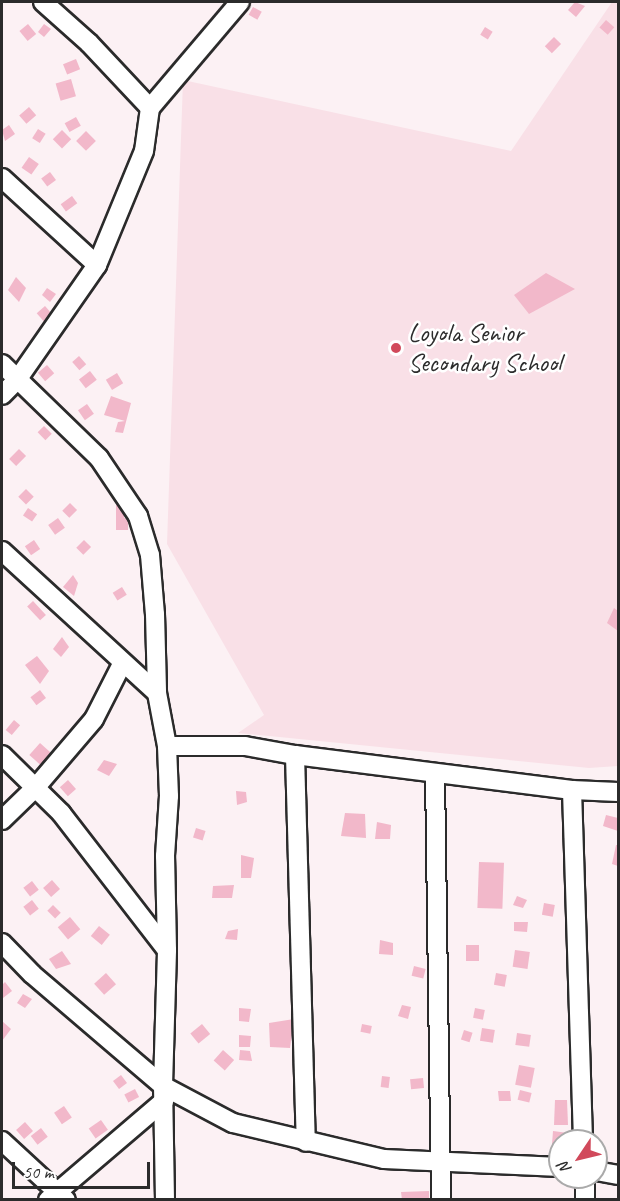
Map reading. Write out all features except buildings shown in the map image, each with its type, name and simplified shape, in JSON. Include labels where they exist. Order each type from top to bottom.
[{"type":"street","points":[[43,2],[89,43],[150,108]]},
{"type":"street","points":[[2,395],[17,380],[97,265],[144,152],[150,108],[240,2]]},
{"type":"street","points":[[2,178],[97,265]]},
{"type":"street","points":[[2,364],[99,458],[138,516],[150,555],[155,614],[157,693],[167,746],[169,796],[165,856],[167,950],[164,1093],[165,1200]]},
{"type":"street","points":[[2,551],[122,664],[157,693]]},
{"type":"street","points":[[2,820],[36,787],[94,719],[122,664]]},
{"type":"street","points":[[167,746],[245,746],[295,755],[572,790],[618,792]]},
{"type":"street","points":[[2,755],[61,813],[167,950]]},
{"type":"street","points":[[295,755],[306,1142]]},
{"type":"street","points":[[435,772],[441,1200]]},
{"type":"street","points":[[572,790],[583,1129]]},
{"type":"street","points":[[2,943],[32,974],[164,1093],[233,1123],[384,1159],[548,1167]]},
{"type":"street","points":[[2,1141],[57,1196],[164,1093]]},
{"type":"shaded area","name":"Loyola Senior Secondary School","points":[[612,2],[618,2],[618,766],[589,768],[238,733],[264,715],[167,544],[183,80],[511,151]]},
{"type":"place","name":"Loyola Senior Secondary School","points":[[396,348]]}]
